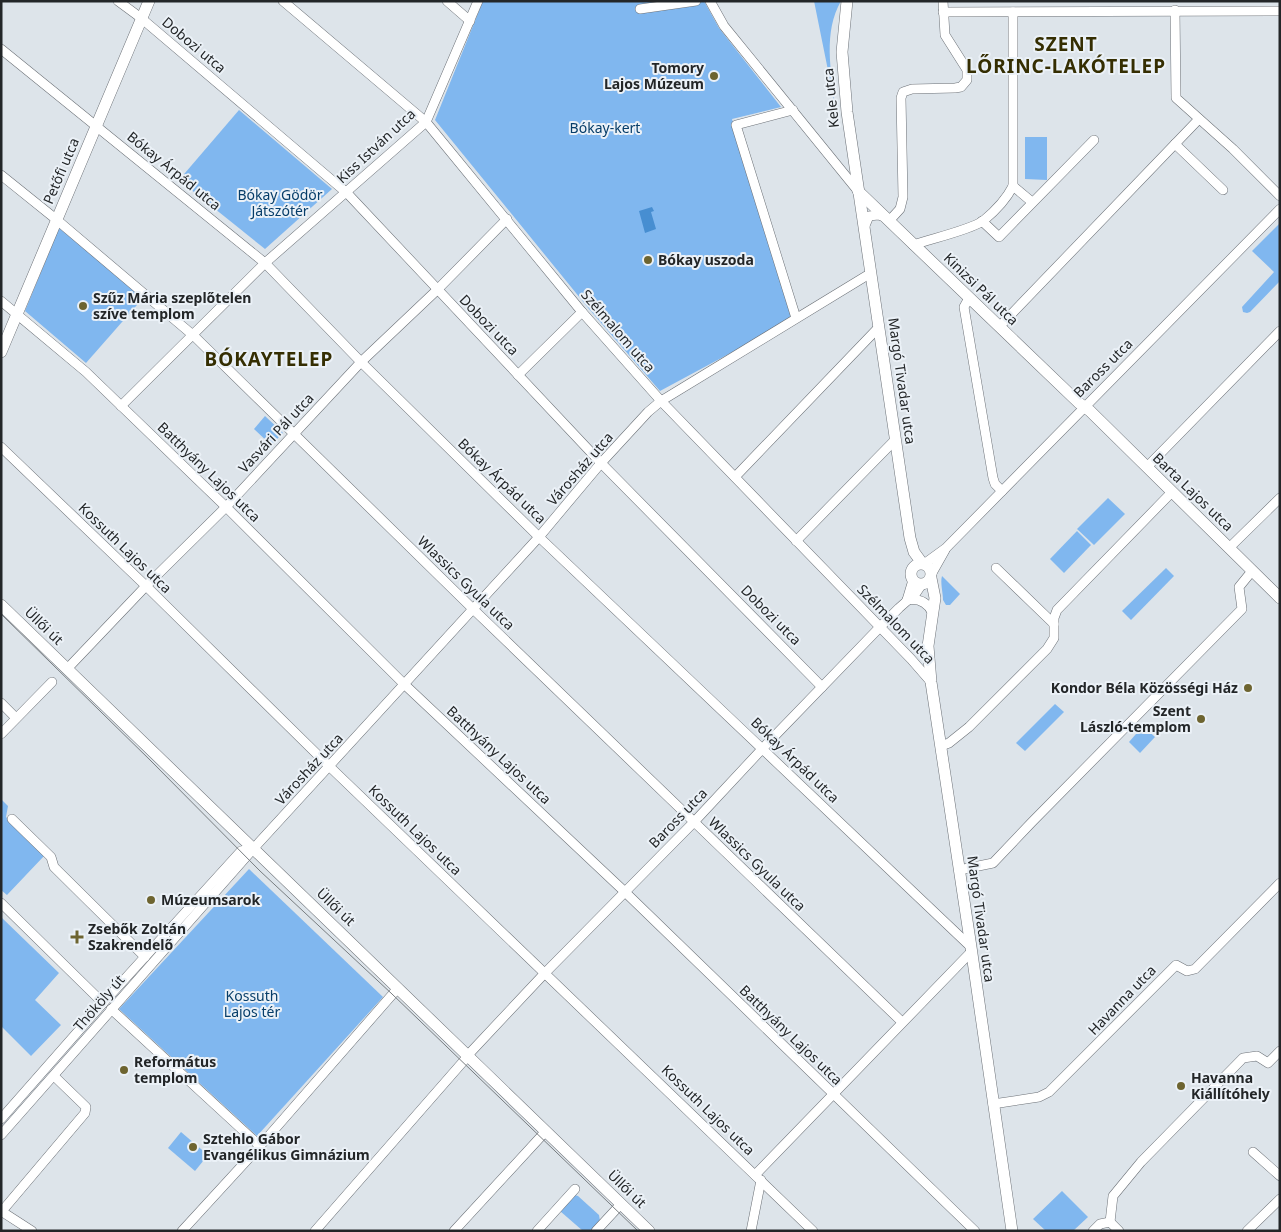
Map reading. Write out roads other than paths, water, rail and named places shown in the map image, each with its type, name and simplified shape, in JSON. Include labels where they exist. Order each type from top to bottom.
[{"type":"street","name":"Dobozi utca","points":[[118,1],[141,18],[347,193],[601,463],[822,687]]},
{"type":"street","name":"Petőfi utca","points":[[1,352],[149,1]]},
{"type":"street","name":"Szélmalom utca","points":[[283,1],[426,122],[582,312],[661,401],[911,659],[931,682]]},
{"type":"street","points":[[447,1],[470,20]]},
{"type":"street","name":"Kiss István utca","points":[[121,406],[194,336],[265,263],[426,122],[478,1]]},
{"type":"street","points":[[640,9],[696,1]]},
{"type":"street","name":"Margó Tivadar utca","points":[[710,1],[724,26],[858,191],[910,538],[908,555],[922,574],[929,594],[932,612],[928,646],[931,682],[1012,1231]]},
{"type":"street","name":"Kele utca","points":[[847,1],[842,41],[842,64],[858,191]]},
{"type":"street","points":[[864,228],[869,216],[878,214],[887,219],[900,209],[903,197],[901,98],[903,92],[912,88],[961,87],[967,80],[967,70],[945,34],[943,1]]},
{"type":"street","points":[[943,12],[1013,12],[1031,6],[1112,6],[1175,10],[1196,6],[1280,11]]},
{"type":"street","points":[[1175,10],[1174,93],[1179,101],[1233,149],[1280,196]]},
{"type":"street","points":[[913,245],[982,221],[1007,196],[1013,186],[1013,12]]},
{"type":"street","name":"Bókay Árpád utca","points":[[1,49],[265,263],[361,362],[540,537],[763,748],[971,949]]},
{"type":"street","points":[[793,110],[736,125],[796,318]]},
{"type":"street","points":[[999,326],[1199,119]]},
{"type":"street","points":[[982,221],[999,237],[1094,140]]},
{"type":"street","points":[[1175,144],[1223,190]]},
{"type":"street","name":"Wlassics Gyula utca","points":[[1,175],[194,336],[473,609],[902,1022]]},
{"type":"street","points":[[1013,186],[1032,202]]},
{"type":"street","name":"Kinizsi Pál utca","points":[[858,191],[1084,407]]},
{"type":"street","name":"Baross utca","points":[[315,1231],[468,1055],[544,974],[694,822],[880,627],[916,593],[922,574],[946,548],[1280,209]]},
{"type":"street","name":"Vasvári Pál utca","points":[[67,669],[146,586],[226,507],[361,362],[437,290],[507,219]]},
{"type":"street","name":"Városház utca","points":[[254,848],[540,537],[601,463],[648,412],[661,401],[871,273]]},
{"type":"street","points":[[969,298],[964,307],[991,468],[995,484],[1002,491]]},
{"type":"street","name":"Batthyány Lajos utca","points":[[1,301],[86,372],[226,507],[404,684],[625,892],[975,1231]]},
{"type":"street","points":[[518,375],[582,312]]},
{"type":"street","points":[[735,477],[879,327]]},
{"type":"street","points":[[1147,468],[1280,331]]},
{"type":"street","name":"Barta Lajos utca","points":[[1084,407],[1280,598]]},
{"type":"street","points":[[796,541],[896,440]]},
{"type":"street","name":"Kossuth Lajos utca","points":[[1,447],[544,974],[813,1231]]},
{"type":"street","points":[[941,746],[949,743],[970,727],[1047,649],[1054,638],[1054,618],[1057,610],[1172,492]]},
{"type":"street","points":[[1229,548],[1280,498]]},
{"type":"street","points":[[996,568],[1054,624]]},
{"type":"street","points":[[959,870],[993,863],[1242,609],[1239,587],[1252,571]]},
{"type":"street","points":[[907,600],[924,602],[932,612]]},
{"type":"street","name":"Üllői út","points":[[1,605],[649,1231]]},
{"type":"street","points":[[1,734],[52,682]]},
{"type":"street","points":[[1,703],[16,718]]},
{"type":"street","points":[[12,818],[51,858],[54,867],[145,957]]},
{"type":"street","name":"Thököly út","points":[[1,1134],[54,1076],[214,888],[241,851],[254,848]]},
{"type":"street","name":"Havanna utca","points":[[993,1104],[1039,1097],[1049,1092],[1176,964],[1186,971],[1195,968],[1280,883]]},
{"type":"street","name":"Thököly út","points":[[1,1119],[145,957],[214,888]]},
{"type":"street","points":[[1,903],[103,1003]]},
{"type":"street","points":[[751,1231],[758,1178],[832,1094],[971,949]]},
{"type":"street","points":[[182,1231],[260,1146],[398,988]]},
{"type":"street","points":[[111,1009],[260,1146]]},
{"type":"street","points":[[1110,1222],[1113,1196],[1124,1182],[1243,1058],[1257,1056],[1268,1063],[1278,1053]]},
{"type":"street","points":[[32,1231],[1,1211],[85,1113],[86,1107],[54,1076]]},
{"type":"street","points":[[454,1231],[546,1131]]},
{"type":"street","points":[[1253,1152],[1280,1176]]},
{"type":"street","points":[[537,1231],[575,1188]]},
{"type":"street","points":[[1247,1231],[1280,1199]]},
{"type":"street","points":[[596,1231],[621,1204]]},
{"type":"street","points":[[1093,1231],[1100,1224],[1110,1222]]},
{"type":"street","points":[[1110,1222],[1119,1231]]},
{"type":"tram line","points":[[1,614],[260,871],[392,994],[638,1231]]},
{"type":"place","name":"Tomory Lajos Múzeum","points":[[714,76]]},
{"type":"place","name":"Bókay uszoda","points":[[648,260]]},
{"type":"place","name":"Szűz Mária szeplőtelen szíve templom","points":[[83,306]]},
{"type":"place","name":"Kondor Béla Közösségi Ház","points":[[1248,688]]},
{"type":"place","name":"Szent László-templom","points":[[1201,719]]},
{"type":"place","name":"Múzeumsarok","points":[[151,900]]},
{"type":"place","name":"Zsebők Zoltán Szakrendelő","points":[[77,937]]},
{"type":"place","name":"Református templom","points":[[124,1070]]},
{"type":"place","name":"Havanna Kiállítóhely","points":[[1181,1086]]},
{"type":"place","name":"Sztehlo Gábor Evangélikus Gimnázium","points":[[193,1147]]},
{"type":"district","name":"SZENT LŐRINC-LAKÓTELEP","points":[[1066,55]]},
{"type":"district","name":"BÓKAYTELEP","points":[[269,359]]},
{"type":"park label","name":"Bókay-kert","points":[[605,128]]},
{"type":"park label","name":"Bókay Gödör Játszótér","points":[[280,204]]},
{"type":"park label","name":"Kossuth Lajos tér","points":[[252,1004]]}]
